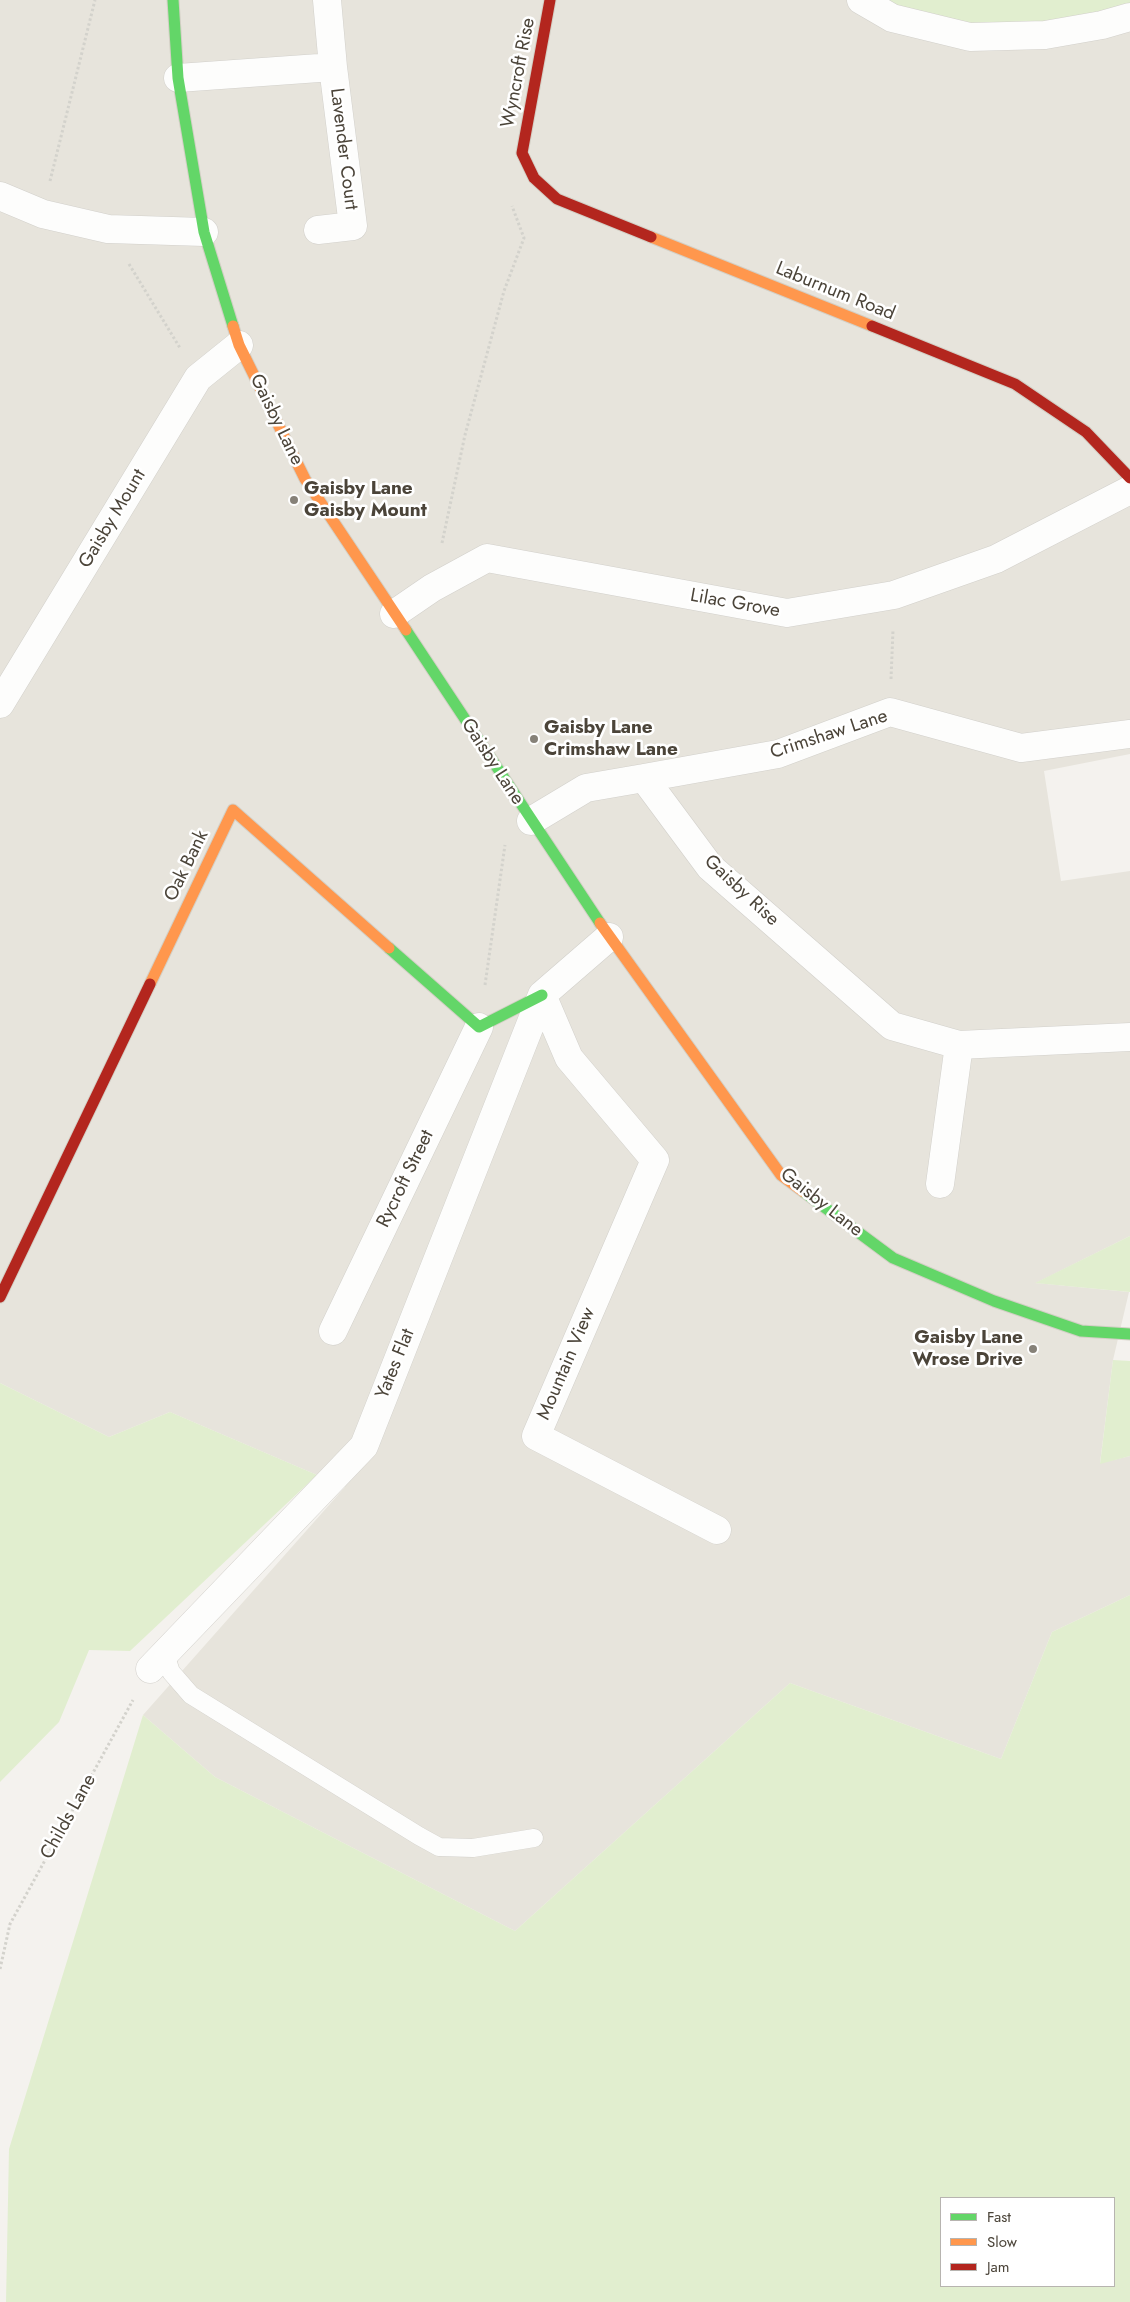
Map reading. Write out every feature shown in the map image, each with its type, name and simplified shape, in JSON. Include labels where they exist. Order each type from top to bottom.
[{"type":"street","name":"Gaisby Lane","points":[[173,0],[178,78],[204,232],[239,344],[305,479],[609,938],[781,1175],[893,1258],[994,1301],[1081,1331],[1130,1334]]},
{"type":"street","name":"Lavender Court","points":[[318,230],[353,226],[333,66],[327,0]]},
{"type":"street","name":"Wyncroft Rise","points":[[522,153],[550,0]]},
{"type":"street","points":[[861,0],[892,18],[970,37],[1045,35],[1102,25],[1130,16]]},
{"type":"street","name":"Lavender Court","points":[[178,78],[333,66]]},
{"type":"street","name":"Laburnum Road","points":[[522,153],[534,178],[557,199],[1015,384],[1086,432],[1130,478]]},
{"type":"street","points":[[0,196],[42,214],[108,229],[204,232]]},
{"type":"street","name":"Gaisby Mount","points":[[0,704],[198,378],[239,344]]},
{"type":"street","name":"Lilac Grove","points":[[394,614],[432,588],[487,558],[787,614],[894,595],[996,559],[1130,490]]},
{"type":"street","name":"Crimshaw Lane","points":[[644,778],[778,754],[890,712],[1021,748],[1130,734]]},
{"type":"street","points":[[531,821],[586,788],[644,778]]},
{"type":"street","name":"Gaisby Rise","points":[[644,778],[710,867],[892,1026],[959,1045],[1130,1038]]},
{"type":"street","name":"Oak Bank","points":[[0,1297],[233,810],[479,1027]]},
{"type":"street","points":[[479,1027],[542,995],[609,938]]},
{"type":"street","name":"Mountain View","points":[[542,995],[569,1058],[655,1160],[536,1436],[717,1530]]},
{"type":"street","name":"Yates Flat","points":[[157,1662],[364,1446],[542,995]]},
{"type":"street","name":"Rycroft Street","points":[[333,1331],[479,1027]]},
{"type":"street","points":[[940,1184],[959,1045]]},
{"type":"lane","points":[[157,1662],[171,1672],[191,1695],[439,1847],[473,1848],[534,1838]]},
{"type":"path","points":[[42,214],[95,0]]},
{"type":"path","points":[[432,588],[465,435],[504,291],[524,238],[511,205],[509,181],[522,153]]},
{"type":"path","points":[[108,229],[198,378]]},
{"type":"path","points":[[890,712],[894,595]]},
{"type":"path","points":[[479,1027],[506,842],[531,821]]},
{"type":"path","name":"Childs Lane","points":[[0,1969],[10,1924],[157,1662]]},
{"type":"shaded area","points":[[0,0],[1130,0],[1130,754],[1044,771],[1061,881],[1130,871],[1130,1236],[1036,1283],[1129,1292],[1113,1360],[1100,1463],[1130,1456],[1130,1595],[1052,1632],[1001,1759],[790,1683],[515,1931],[215,1777],[143,1715],[345,1487],[170,1412],[109,1437],[0,1383]]},
{"type":"green space","points":[[861,0],[1130,0],[1130,17],[970,37]]},
{"type":"green space","points":[[1130,1236],[1130,1292],[1035,1283]]},
{"type":"green space","points":[[1113,1360],[1130,1361],[1130,1456],[1100,1464]]},
{"type":"green space","points":[[0,1383],[109,1437],[170,1412],[317,1475],[130,1651],[89,1650],[59,1722],[0,1782]]},
{"type":"green space","points":[[1130,1595],[1130,2302],[6,2302],[9,2149],[143,1715],[215,1777],[515,1931],[790,1683],[1001,1759],[1052,1632]]},
{"type":"traffic: fast","points":[[173,0],[178,78],[204,232],[233,326]]},
{"type":"traffic: fast","points":[[406,630],[600,923]]},
{"type":"traffic: fast","points":[[389,948],[479,1027],[542,995]]},
{"type":"traffic: fast","points":[[804,1192],[893,1258],[994,1301],[1081,1331],[1130,1334]]},
{"type":"traffic: slow","points":[[651,237],[872,326]]},
{"type":"traffic: slow","points":[[233,326],[239,345],[305,479],[406,630]]},
{"type":"traffic: slow","points":[[150,984],[233,810],[389,948]]},
{"type":"traffic: slow","points":[[600,923],[781,1175],[804,1192]]},
{"type":"traffic: jam","points":[[550,0],[522,153],[534,178],[557,199],[651,237]]},
{"type":"traffic: jam","points":[[872,326],[1015,384],[1086,432],[1130,478]]},
{"type":"traffic: jam","points":[[0,1297],[150,984]]},
{"type":"place","name":"Gaisby Lane Gaisby Mount","points":[[294,500]]},
{"type":"place","name":"Gaisby Lane Crimshaw Lane","points":[[534,739]]},
{"type":"place","name":"Gaisby Lane Wrose Drive","points":[[1033,1349]]}]
